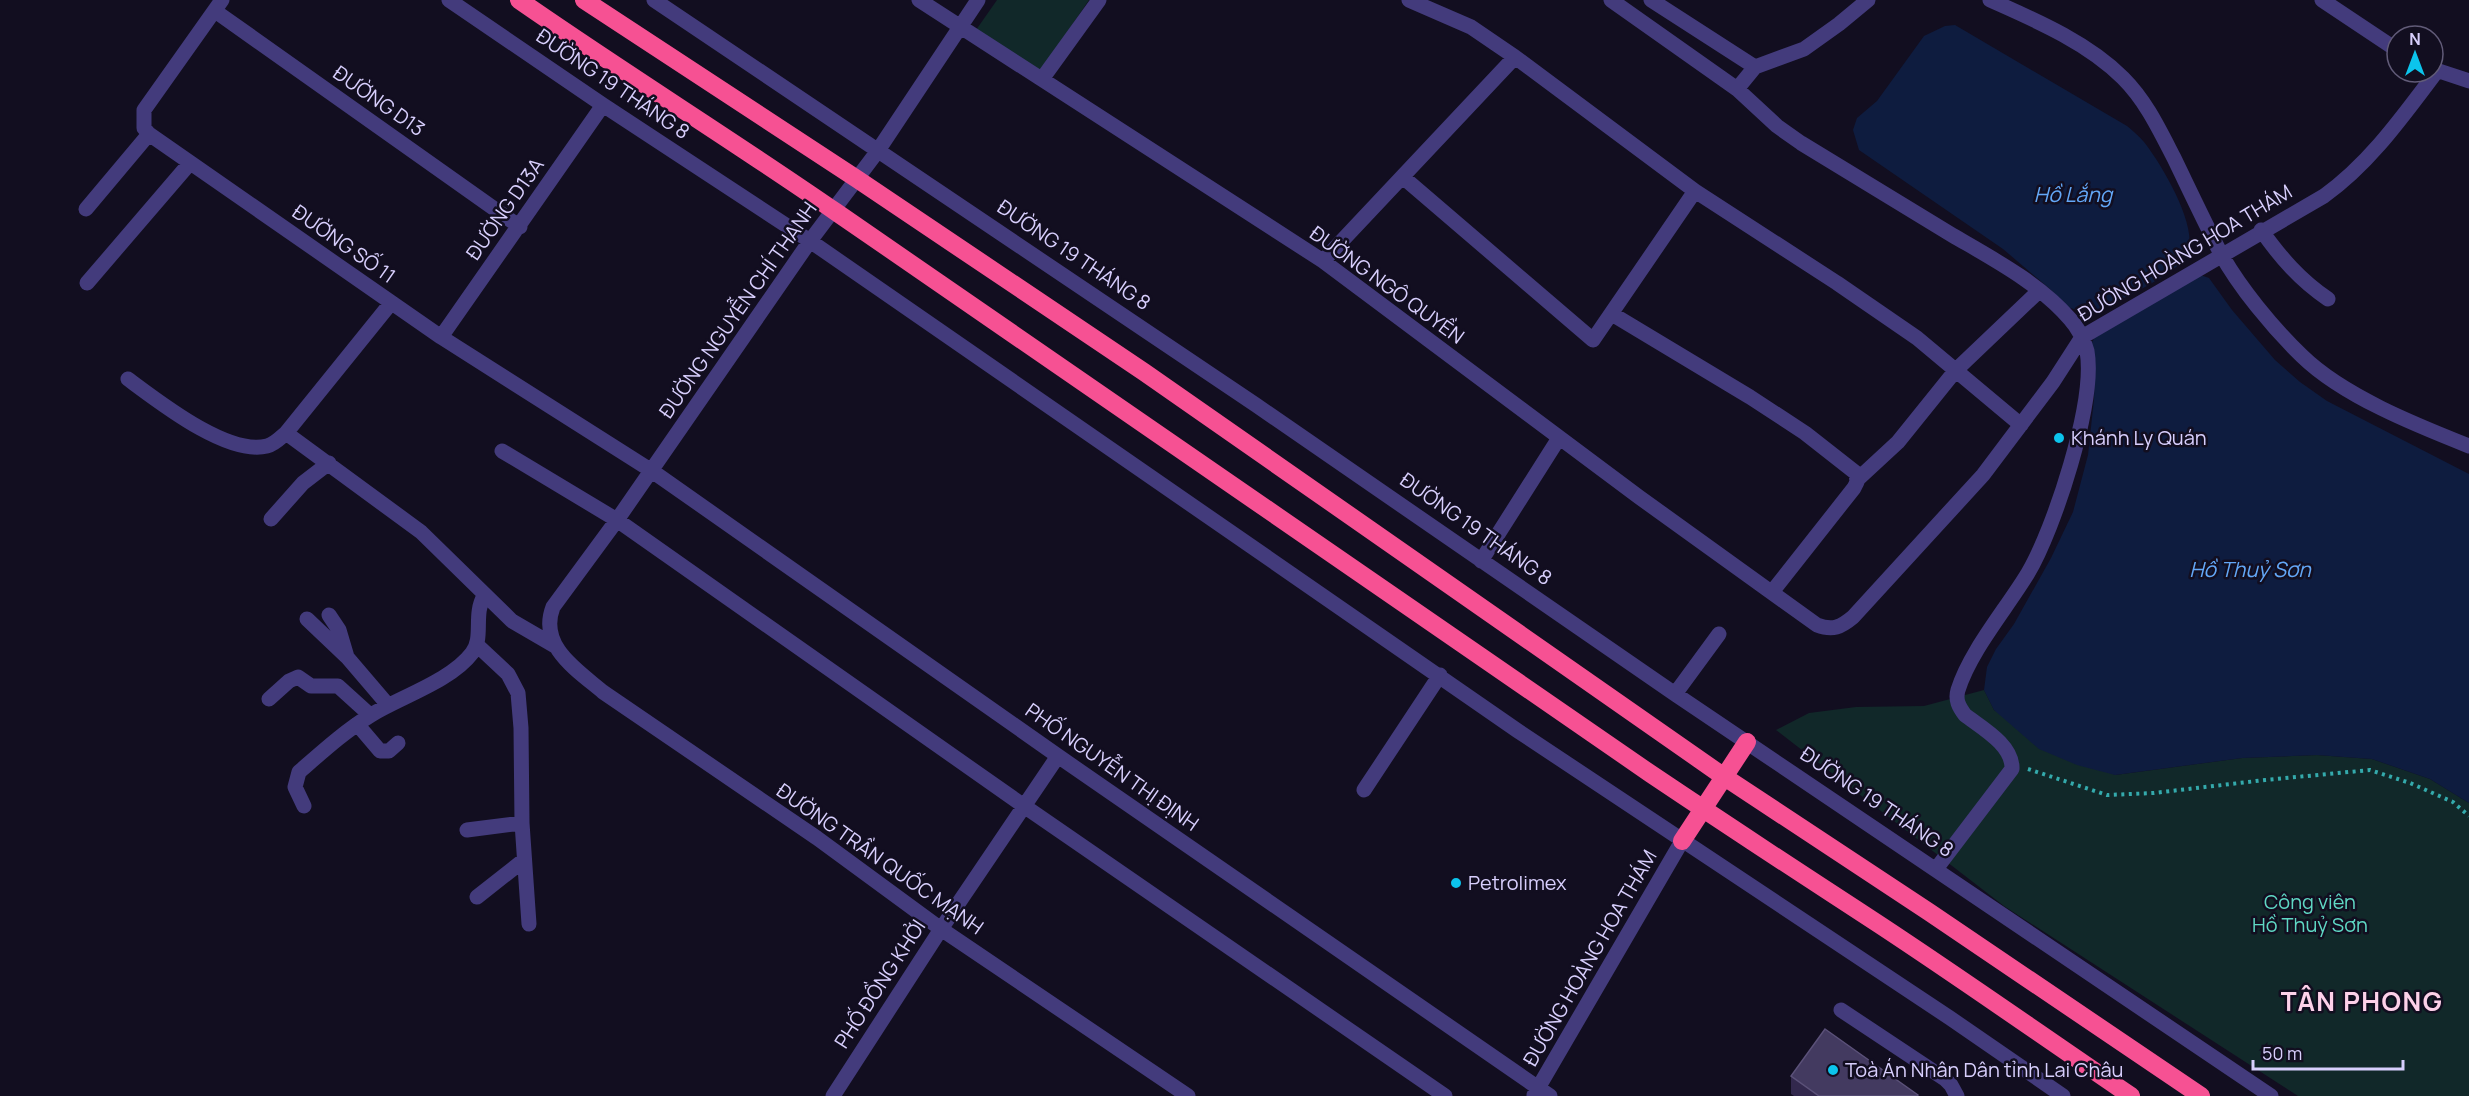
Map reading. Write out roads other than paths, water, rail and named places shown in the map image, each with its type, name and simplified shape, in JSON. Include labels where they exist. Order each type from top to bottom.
[{"type":"highway","name":"ĐƯỜNG 19 THÁNG 8","points":[[519,0],[833,210],[1388,594],[2131,1096]]},
{"type":"highway","points":[[584,0],[857,179],[1144,372],[1723,776],[2201,1096]]},
{"type":"highway","points":[[1682,841],[1747,741]]},
{"type":"street","name":"ĐƯỜNG 19 THÁNG 8","points":[[449,0],[603,105],[810,241],[1518,731],[1950,1018],[2062,1096]]},
{"type":"street","name":"ĐƯỜNG 19 THÁNG 8","points":[[654,0],[1246,398],[1674,694],[2271,1096]]},
{"type":"street","name":"ĐƯỜNG NGÔ QUYỀN","points":[[918,0],[1323,261],[1559,438],[1817,625]]},
{"type":"street","name":"ĐƯỜNG NGUYỄN CHÍ THANH","points":[[555,646],[549,632],[548,620],[553,607],[652,471],[810,241],[877,152],[978,0]]},
{"type":"street","points":[[1042,79],[1099,0]]},
{"type":"street","points":[[1409,0],[1471,27],[1515,57],[1695,191],[1917,338],[2020,425]]},
{"type":"street","points":[[1611,0],[1737,89],[1777,126],[1801,143],[2003,265],[2039,291],[2071,320],[2082,337],[2088,365],[2084,405],[2057,508],[2038,554],[1972,661],[1957,697],[1960,709],[2006,748],[2012,764],[2010,774],[1936,869]]},
{"type":"street","points":[[1651,0],[1755,67]]},
{"type":"street","points":[[1737,89],[1755,67],[1803,49],[1868,0]]},
{"type":"street","points":[[1990,0],[2063,35],[2105,63],[2135,91],[2156,122],[2222,255],[2275,327],[2302,356],[2318,369],[2388,410],[2469,446]]},
{"type":"street","points":[[2332,3],[2385,41]]},
{"type":"street","points":[[86,209],[149,134],[144,128],[144,111],[218,5]]},
{"type":"street","name":"ĐƯỜNG D13","points":[[218,5],[520,227]]},
{"type":"street","points":[[1323,261],[1404,178],[1515,57]]},
{"type":"street","points":[[2445,73],[2469,81]]},
{"type":"street","name":"ĐƯỜNG HOÀNG HOA THÁM","points":[[1817,625],[1834,629],[1853,617],[1983,475],[2082,337],[2261,230],[2324,196],[2348,179],[2379,146],[2425,84]]},
{"type":"street","name":"ĐƯỜNG D13A","points":[[441,337],[603,105]]},
{"type":"street","name":"ĐƯỜNG SỐ 11","points":[[149,134],[441,337],[652,471]]},
{"type":"street","points":[[87,283],[190,163]]},
{"type":"street","points":[[1404,178],[1593,340],[1695,191]]},
{"type":"street","points":[[2261,230],[2285,262],[2310,286],[2328,299]]},
{"type":"street","points":[[1772,592],[1854,488],[1858,479],[1898,442],[1956,370],[2039,291]]},
{"type":"street","points":[[128,379],[186,420],[228,440],[255,447],[267,446],[286,433],[391,303]]},
{"type":"street","points":[[1612,314],[1695,362],[1805,433],[1854,470],[1858,479]]},
{"type":"street","points":[[286,433],[421,532],[512,621],[555,646]]},
{"type":"street","points":[[1481,561],[1559,438]]},
{"type":"street","points":[[502,451],[617,520],[1024,806],[1445,1096]]},
{"type":"street","points":[[271,519],[303,483],[329,463]]},
{"type":"street","name":"PHỐ NGUYỄN THỊ ĐỊNH","points":[[652,471],[1541,1093]]},
{"type":"street","points":[[304,806],[295,787],[299,772],[364,720],[388,705],[421,690],[471,655],[477,645],[478,608],[484,596]]},
{"type":"street","points":[[329,615],[339,630],[347,657]]},
{"type":"street","points":[[307,619],[347,657],[388,705]]},
{"type":"street","points":[[1674,694],[1719,634]]},
{"type":"street","points":[[477,645],[508,674],[518,693],[521,728],[522,823],[529,924]]},
{"type":"street","name":"ĐƯỜNG TRẦN QUỐC MẠNH","points":[[555,646],[571,664],[603,692],[817,837],[941,928],[1188,1096]]},
{"type":"street","points":[[1365,790],[1440,675]]},
{"type":"street","points":[[269,699],[289,681],[298,677],[311,686],[338,686],[364,720],[380,751],[388,751],[398,743]]},
{"type":"street","name":"PHỐ ĐỒNG KHỞI","points":[[833,1096],[941,928],[1058,756]]},
{"type":"street","points":[[467,830],[522,823]]},
{"type":"street","name":"ĐƯỜNG HOÀNG HOA THÁM","points":[[1541,1093],[1682,841]]},
{"type":"street","points":[[477,897],[524,860]]},
{"type":"street","points":[[1841,1010],[1945,1079],[1957,1096]]},
{"type":"water","name":"Hồ Lắng","points":[[1955,25],[2127,126],[2142,140],[2169,181],[2185,216],[2189,232],[2189,247],[2185,258],[2178,266],[2141,289],[2091,314],[2067,307],[2050,289],[2003,249],[1859,150],[1853,130],[1857,118],[1877,101],[1924,36],[1945,26]]},
{"type":"water","name":"Hồ Thuỷ Sơn","points":[[2197,274],[2209,278],[2232,310],[2275,360],[2300,382],[2327,401],[2469,474],[2469,803],[2430,779],[2372,759],[2317,755],[2242,758],[2115,775],[2077,765],[2039,749],[1994,710],[1984,690],[1987,667],[2051,558],[2073,512],[2088,455],[2095,364],[2090,347],[2094,338]]},
{"type":"place","name":"Khánh Ly Quán","points":[[2059,438]]},
{"type":"place","name":"Petrolimex","points":[[1456,883]]},
{"type":"place","name":"Toà Án Nhân Dân tỉnh Lai Châu","points":[[1833,1070]]},
{"type":"district","name":"TÂN PHONG","points":[[2362,1002]]},
{"type":"park label","name":"Công viên Hồ Thuỷ Sơn","points":[[2310,914]]}]
